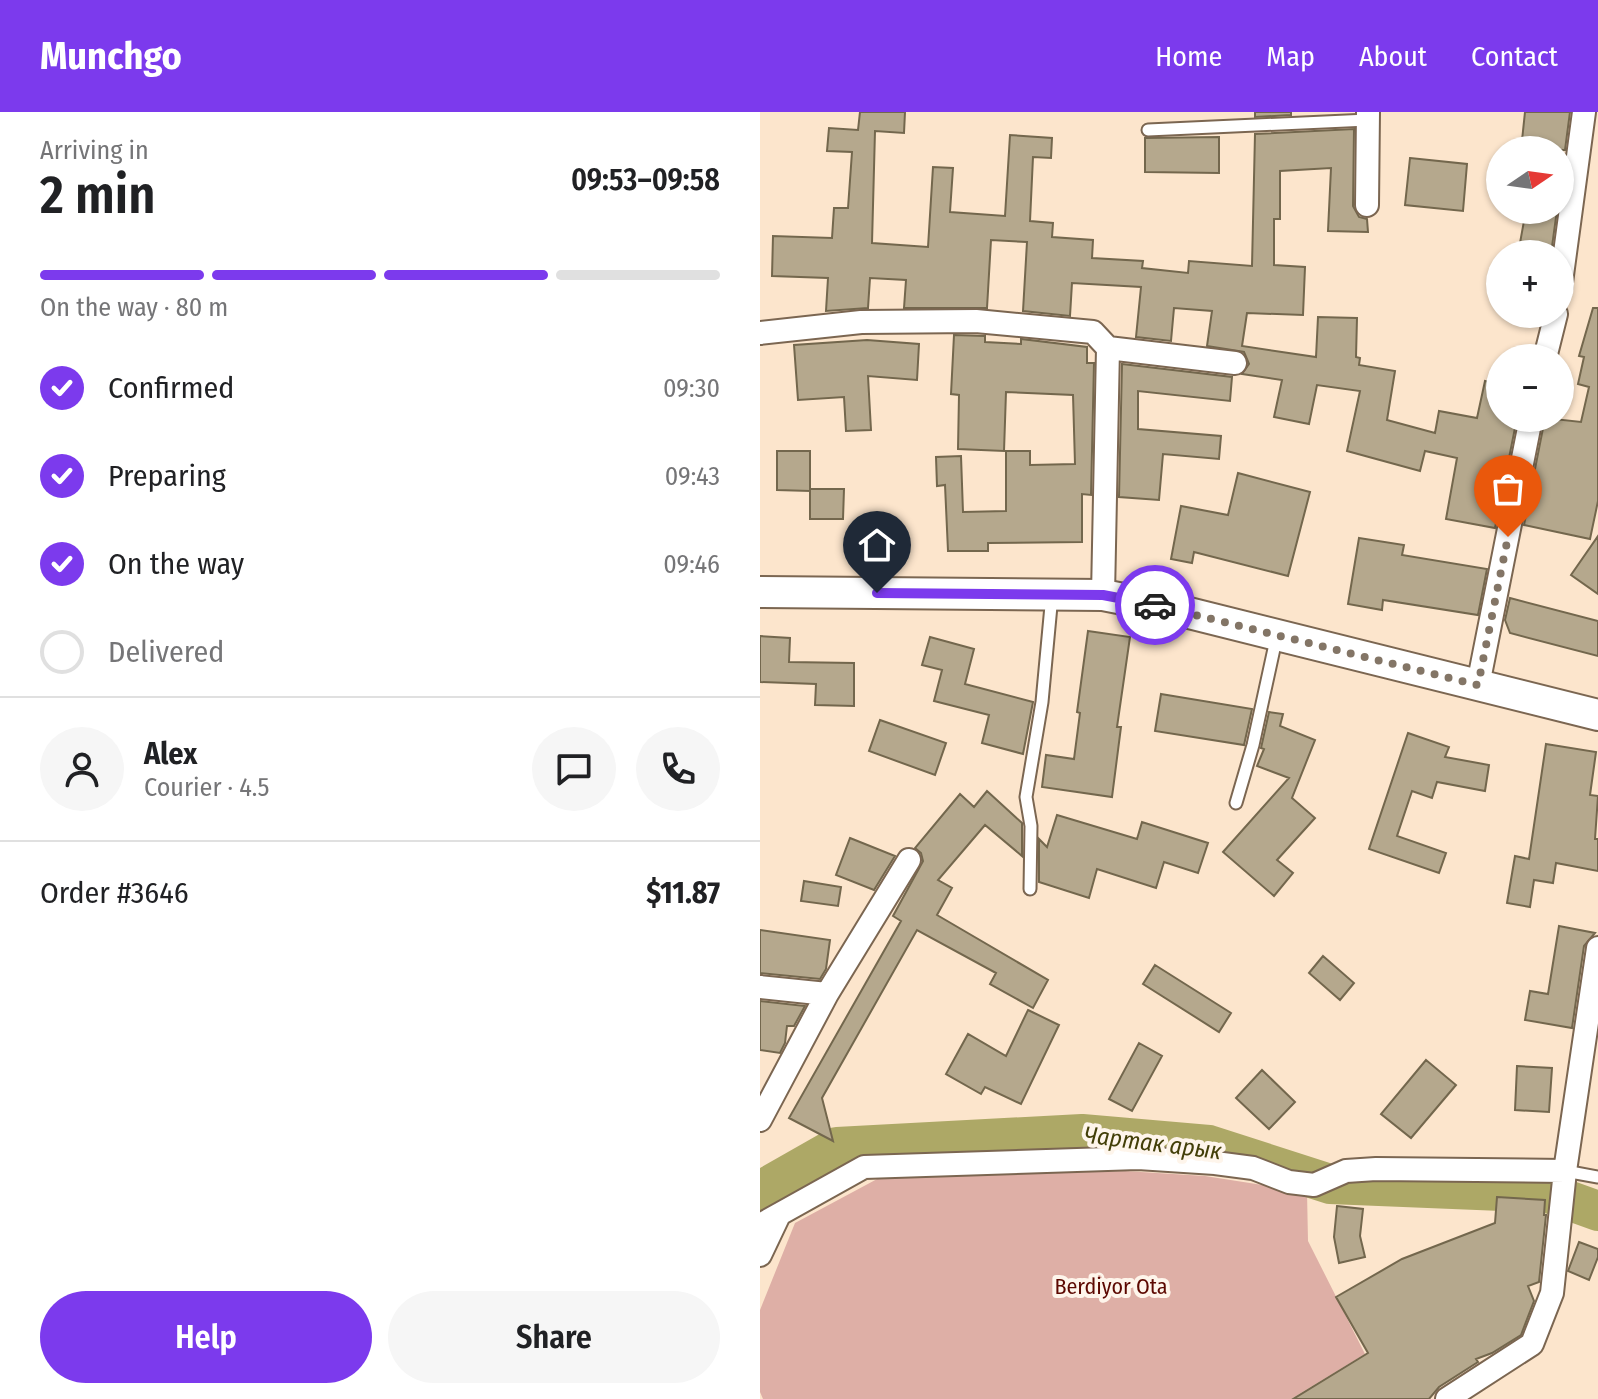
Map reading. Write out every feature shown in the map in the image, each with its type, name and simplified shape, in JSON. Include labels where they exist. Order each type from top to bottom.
[{"type":"street","points":[[1567,240],[1584,112]]},
{"type":"street","points":[[1367,205],[1368,116]]},
{"type":"street","points":[[760,333],[861,322],[976,321],[1093,332],[1108,348],[1235,363]]},
{"type":"street","points":[[1103,595],[1108,348]]},
{"type":"street","points":[[1478,685],[1528,432]]},
{"type":"street","points":[[760,592],[1103,595],[1598,715]]},
{"type":"street","points":[[760,1120],[827,994],[909,860]]},
{"type":"street","points":[[1447,1399],[1532,1344],[1552,1293],[1565,1171],[1598,948]]},
{"type":"street","points":[[760,987],[827,994]]},
{"type":"street","points":[[760,1255],[770,1220],[864,1167],[1138,1158],[1241,1166],[1289,1182],[1324,1182],[1346,1171],[1376,1169],[1565,1171]]},
{"type":"lane","points":[[1148,130],[1368,116]]},
{"type":"lane","points":[[1030,889],[1031,826],[1026,797],[1042,702],[1052,594]]},
{"type":"lane","points":[[1236,803],[1253,745],[1277,635]]},
{"type":"lane","points":[[1565,1171],[1598,1177]]},
{"type":"green space","name":"Berdiyor Ota","points":[[1125,1171],[1205,1176],[1307,1192],[1308,1241],[1365,1354],[1291,1399],[763,1399],[760,1392],[760,1310],[795,1223],[879,1178]]},
{"type":"building","points":[[860,112],[905,112],[904,133],[875,131],[872,243],[928,247],[933,167],[953,168],[950,212],[1005,216],[1010,135],[1052,138],[1051,158],[1033,157],[1030,221],[1053,223],[1052,237],[1093,240],[1092,258],[1143,261],[1142,268],[1188,273],[1189,261],[1252,266],[1255,134],[1354,129],[1353,206],[1359,217],[1367,219],[1368,232],[1328,231],[1331,168],[1280,171],[1280,219],[1274,219],[1274,265],[1305,267],[1303,315],[1247,313],[1242,346],[1316,357],[1318,317],[1357,318],[1356,357],[1360,358],[1359,365],[1395,371],[1387,420],[1435,433],[1439,411],[1477,418],[1486,381],[1486,432],[1514,432],[1495,528],[1446,519],[1457,458],[1425,451],[1420,471],[1347,451],[1360,391],[1317,385],[1309,424],[1274,417],[1282,380],[1242,374],[1249,364],[1244,352],[1207,346],[1212,311],[1174,308],[1171,341],[1136,337],[1141,287],[1072,283],[1070,316],[1023,311],[1027,242],[991,240],[987,308],[904,308],[906,280],[870,278],[868,308],[826,311],[828,278],[772,276],[773,236],[832,238],[834,208],[848,208],[852,152],[827,151],[829,128],[858,130]]},
{"type":"building","points":[[1255,112],[1291,112],[1291,115],[1255,117]]},
{"type":"building","points":[[1525,112],[1570,112],[1567,136],[1522,136]]},
{"type":"building","points":[[1219,137],[1219,173],[1145,172],[1145,138]]},
{"type":"building","points":[[1410,158],[1467,164],[1463,211],[1405,205]]},
{"type":"building","points":[[1523,224],[1555,224],[1553,240],[1521,240]]},
{"type":"building","points":[[1593,308],[1598,308],[1598,501],[1590,539],[1524,525],[1542,432],[1574,432],[1574,421],[1581,422],[1589,387],[1578,384],[1584,357],[1579,356]]},
{"type":"building","points":[[954,335],[985,336],[985,342],[1021,344],[1021,339],[1087,347],[1087,363],[1094,363],[1091,495],[1082,494],[1082,542],[988,543],[988,551],[948,551],[945,485],[937,486],[936,457],[961,456],[963,512],[1006,511],[1006,451],[1030,451],[1030,465],[1075,464],[1073,395],[1006,392],[1004,451],[958,449],[959,395],[951,394]]},
{"type":"building","points":[[867,340],[919,344],[917,380],[868,376],[871,430],[846,431],[844,397],[798,400],[794,345]]},
{"type":"building","points":[[1122,364],[1232,377],[1230,401],[1138,391],[1138,429],[1221,436],[1219,459],[1163,454],[1159,500],[1119,497]]},
{"type":"building","points":[[777,451],[810,451],[810,491],[777,490]]},
{"type":"building","points":[[1238,473],[1310,492],[1288,576],[1194,552],[1192,563],[1171,559],[1181,506],[1228,515]]},
{"type":"building","points":[[810,489],[844,489],[843,519],[810,519]]},
{"type":"building","points":[[1598,536],[1598,594],[1571,575]]},
{"type":"building","points":[[1359,538],[1404,545],[1402,555],[1487,569],[1478,615],[1383,600],[1382,610],[1348,604]]},
{"type":"building","points":[[1510,598],[1598,621],[1598,656],[1510,633],[1505,620]]},
{"type":"building","points":[[1088,631],[1130,637],[1117,727],[1121,727],[1112,797],[1042,787],[1046,755],[1074,759]]},
{"type":"building","points":[[760,636],[790,638],[789,662],[854,663],[854,706],[815,705],[816,684],[760,682]]},
{"type":"building","points":[[930,637],[974,649],[965,684],[1033,702],[1023,754],[982,743],[989,715],[934,701],[942,670],[922,665]]},
{"type":"building","points":[[1161,694],[1252,709],[1244,745],[1155,731]]},
{"type":"building","points":[[1269,712],[1283,714],[1280,726],[1315,740],[1292,798],[1315,818],[1277,860],[1293,873],[1274,896],[1223,852],[1289,778],[1257,766],[1264,749],[1261,748]]},
{"type":"building","points":[[880,720],[946,743],[935,775],[869,751]]},
{"type":"building","points":[[1408,733],[1449,747],[1445,757],[1489,765],[1485,791],[1437,782],[1432,798],[1412,791],[1397,836],[1446,853],[1439,873],[1369,849]]},
{"type":"building","points":[[1546,744],[1596,752],[1590,795],[1598,796],[1595,839],[1598,839],[1598,871],[1556,863],[1553,883],[1534,880],[1530,907],[1507,903],[1515,856],[1529,859]]},
{"type":"building","points":[[987,791],[1022,823],[1022,856],[985,825],[938,880],[952,888],[937,915],[1048,980],[1033,1008],[990,984],[996,973],[917,930],[822,1098],[833,1141],[789,1118],[901,921],[893,916],[923,861],[921,853],[915,848],[960,794],[974,807]]},
{"type":"building","points":[[1057,815],[1137,839],[1142,822],[1208,843],[1198,873],[1164,862],[1156,888],[1097,869],[1089,898],[1039,882],[1039,839],[1047,847]]},
{"type":"building","points":[[850,838],[895,856],[874,890],[836,875]]},
{"type":"building","points":[[804,881],[841,887],[838,906],[801,901]]},
{"type":"building","points":[[1559,926],[1595,933],[1584,946],[1572,1028],[1525,1020],[1530,991],[1548,994]]},
{"type":"building","points":[[760,930],[830,940],[826,969],[820,979],[760,973]]},
{"type":"building","points":[[1323,956],[1354,983],[1340,1000],[1309,973]]},
{"type":"building","points":[[1155,965],[1231,1013],[1219,1032],[1143,984]]},
{"type":"building","points":[[760,1001],[805,1006],[794,1026],[787,1026],[780,1053],[760,1050]]},
{"type":"building","points":[[1028,1010],[1059,1025],[1021,1104],[985,1087],[981,1094],[946,1074],[968,1034],[1006,1056]]},
{"type":"building","points":[[1139,1043],[1162,1056],[1132,1111],[1109,1099]]},
{"type":"building","points":[[1426,1060],[1456,1085],[1411,1138],[1381,1114]]},
{"type":"building","points":[[1517,1066],[1552,1068],[1549,1112],[1515,1110]]},
{"type":"building","points":[[1262,1070],[1295,1102],[1269,1129],[1236,1098]]},
{"type":"building","points":[[1497,1197],[1545,1200],[1539,1282],[1528,1286],[1534,1301],[1521,1335],[1476,1359],[1478,1362],[1439,1387],[1429,1399],[1293,1399],[1368,1353],[1336,1297],[1402,1259],[1495,1223]]},
{"type":"building","points":[[1337,1206],[1363,1209],[1360,1236],[1365,1257],[1339,1263],[1334,1237]]},
{"type":"building","points":[[1579,1242],[1598,1249],[1589,1280],[1568,1271]]},
{"type":"waterway","name":"Чартак арык","points":[[760,1191],[837,1147],[1082,1134],[1209,1145],[1330,1184],[1548,1193],[1598,1211]]},
{"type":"way so far","points":[[1155,605],[1478,685],[1508,537]]},
{"type":"route","points":[[877,593],[1103,595],[1155,605]]}]
